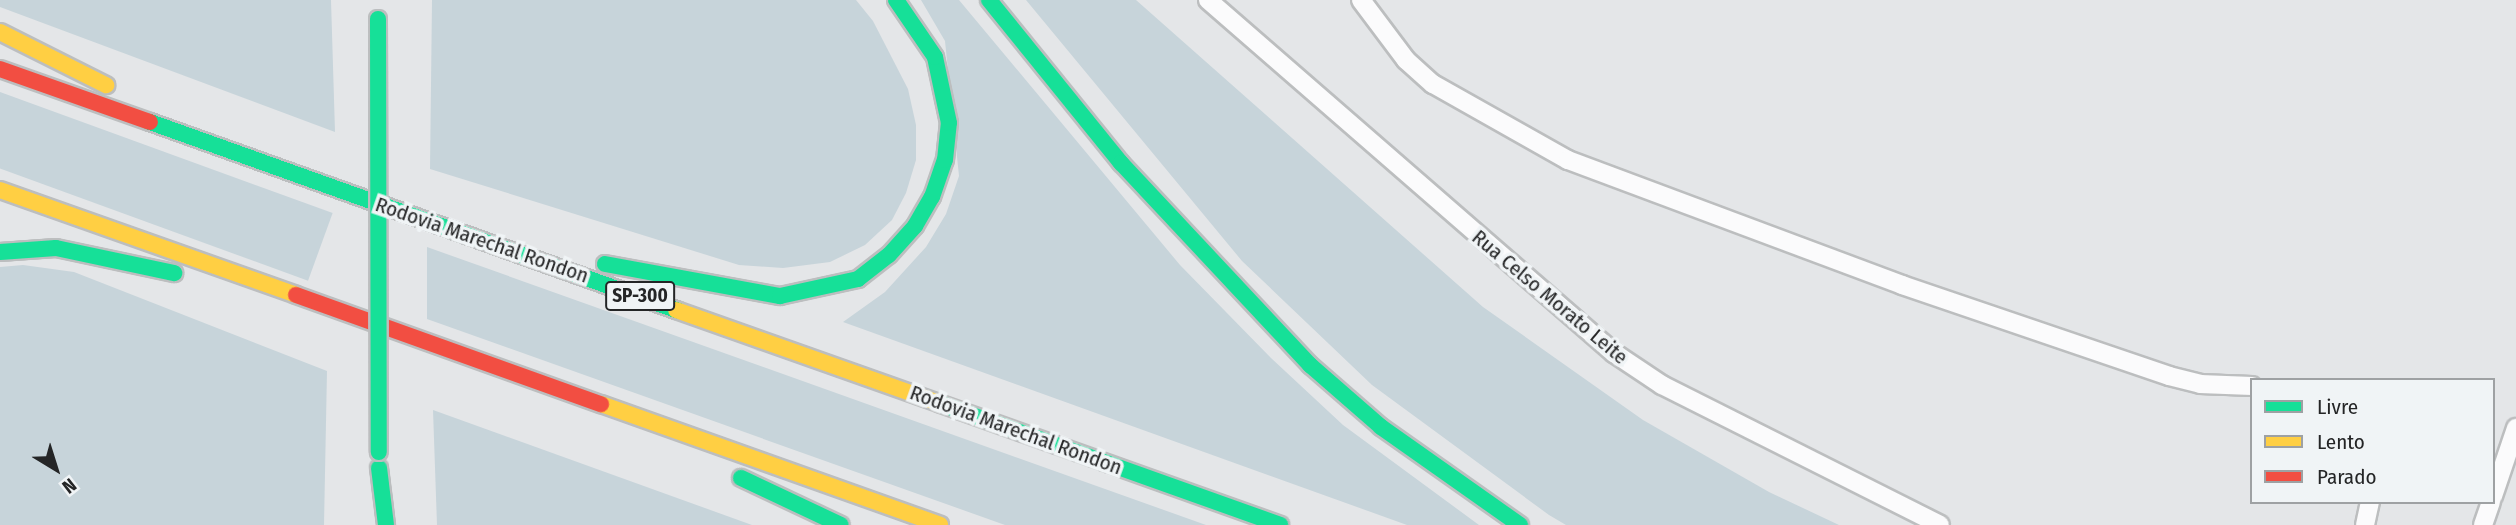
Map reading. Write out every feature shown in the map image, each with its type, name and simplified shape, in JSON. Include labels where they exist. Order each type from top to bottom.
[{"type":"main road","points":[[495,244],[780,296],[823,290],[858,279],[889,255],[915,226],[945,160],[949,123],[938,67],[915,23],[896,0]]},
{"type":"main road","points":[[989,0],[1121,163],[1310,365],[1381,427],[1520,525]]},
{"type":"main road","points":[[378,19],[379,452]]},
{"type":"main road","points":[[0,32],[271,166]]},
{"type":"main road","name":"Rodovia Marechal Rondon","points":[[0,69],[1280,525]]},
{"type":"main road","points":[[0,190],[552,389],[940,525]]},
{"type":"main road","points":[[0,252],[56,248],[325,306]]},
{"type":"main road","points":[[552,389],[703,460]]},
{"type":"main road","points":[[371,525],[379,468],[386,525]]},
{"type":"main road","points":[[728,472],[841,525]]},
{"type":"lane","name":"Rua Celso Morato Leite","points":[[1208,0],[1614,353],[1662,385],[1940,525]]},
{"type":"lane","points":[[1361,0],[1406,61],[1433,85],[1568,160],[1902,285],[2169,376],[2210,385],[2250,386]]},
{"type":"lane","points":[[2495,490],[2516,428]]},
{"type":"lane","points":[[2365,525],[2370,504]]},
{"type":"lane","points":[[2483,525],[2490,504]]},
{"type":"shaded area","points":[[0,0],[331,0],[335,132],[0,7]]},
{"type":"shaded area","points":[[432,0],[856,0],[873,21],[908,89],[916,125],[916,160],[906,193],[892,220],[865,245],[830,262],[783,268],[739,265],[430,169]]},
{"type":"shaded area","points":[[921,0],[959,0],[1180,265],[1271,358],[1343,425],[1479,525],[1407,525],[843,322],[885,292],[926,247],[946,214],[959,176],[945,41]]},
{"type":"shaded area","points":[[1026,0],[1136,0],[1483,307],[1643,420],[1769,492],[1839,525],[1566,525],[1549,515],[1372,385],[1242,261]]},
{"type":"shaded area","points":[[0,92],[333,213],[308,281],[0,169]]},
{"type":"shaded area","points":[[427,247],[1206,525],[1005,525],[427,319]]},
{"type":"shaded area","points":[[23,265],[74,272],[327,371],[324,525],[0,525],[0,267]]},
{"type":"shaded area","points":[[433,410],[752,525],[437,525]]},
{"type":"traffic: fast","points":[[605,264],[780,296],[858,279],[889,255],[915,226],[932,197],[945,160],[949,123],[935,57],[896,0]]},
{"type":"traffic: fast","points":[[989,0],[1121,163],[1310,365],[1381,427],[1520,525]]},
{"type":"traffic: fast","points":[[378,19],[379,452]]},
{"type":"traffic: fast","points":[[150,122],[676,310]]},
{"type":"traffic: fast","points":[[0,252],[56,248],[174,273]]},
{"type":"traffic: fast","points":[[941,404],[1280,525]]},
{"type":"traffic: fast","points":[[379,468],[386,525]]},
{"type":"traffic: fast","points":[[741,478],[841,525]]},
{"type":"traffic: slow","points":[[0,32],[106,85]]},
{"type":"traffic: slow","points":[[0,190],[296,295]]},
{"type":"traffic: slow","points":[[676,310],[941,404]]},
{"type":"traffic: slow","points":[[601,404],[940,525]]},
{"type":"traffic: jam","points":[[0,69],[150,122]]},
{"type":"traffic: jam","points":[[296,295],[601,404]]}]
